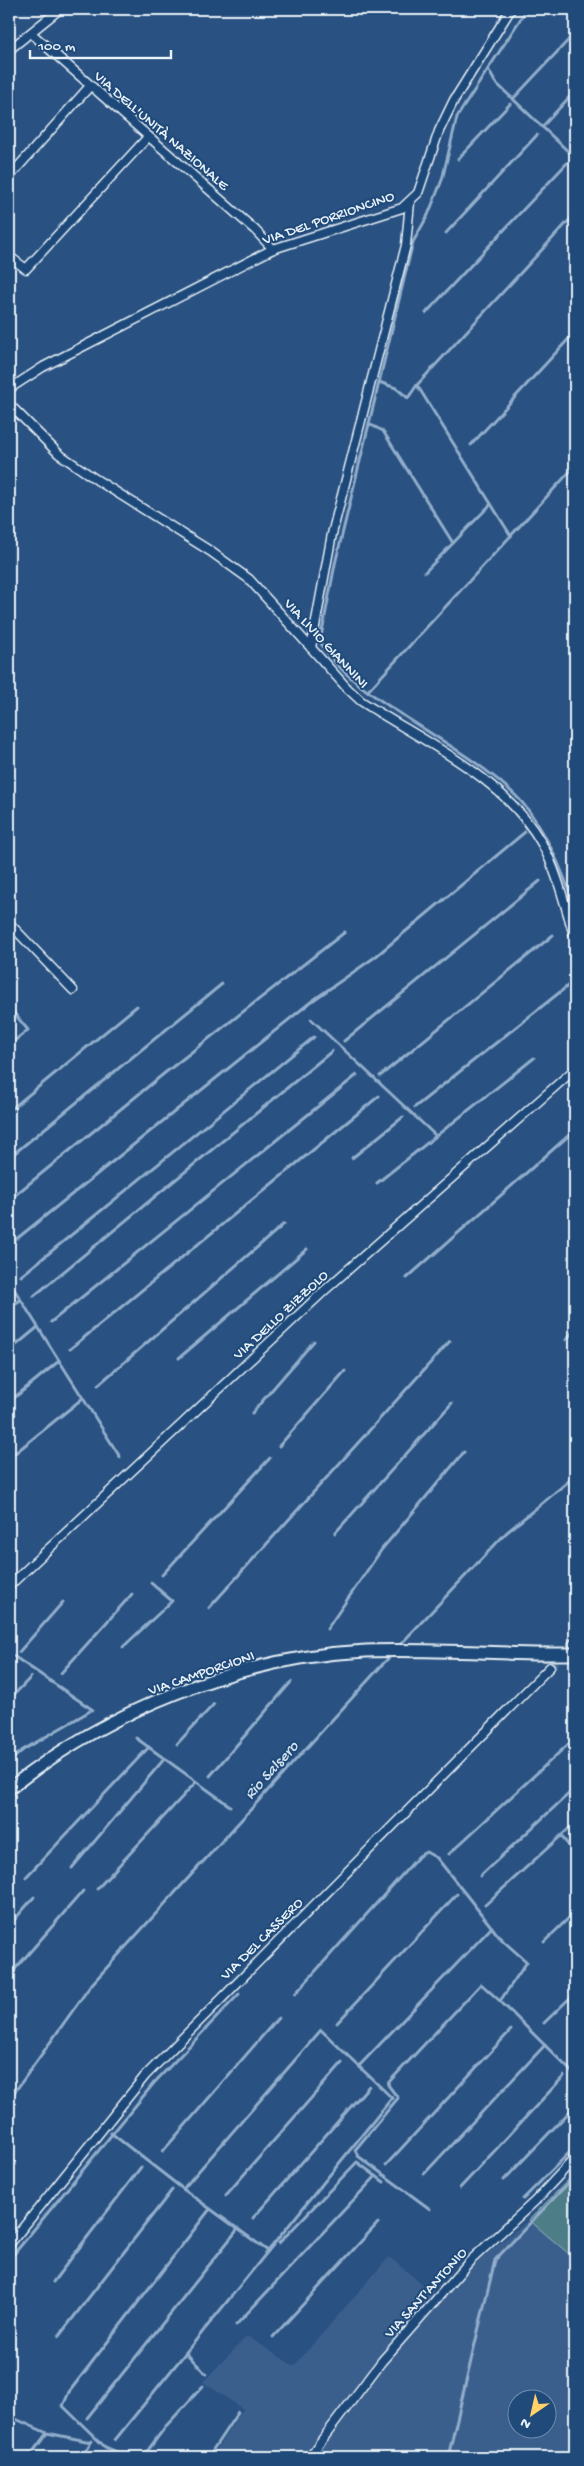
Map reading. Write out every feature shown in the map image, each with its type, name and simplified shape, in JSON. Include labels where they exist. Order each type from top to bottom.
[{"type":"main road","name":"VIA CAMPORCIONI","points":[[9,1789],[36,1768],[95,1731],[164,1698],[248,1669],[319,1655],[366,1651],[544,1654],[574,1649]]},
{"type":"street","points":[[9,50],[60,9]]},
{"type":"street","name":"VIA DEL PORRIONCINO","points":[[9,389],[43,367],[272,250],[402,208],[410,202],[418,193],[440,131],[454,100],[511,9]]},
{"type":"street","name":"VIA DELL'UNITÀ NAZIONALE","points":[[31,33],[255,230],[272,250]]},
{"type":"street","points":[[9,177],[90,86]]},
{"type":"street","points":[[9,256],[26,270],[148,137]]},
{"type":"street","points":[[311,648],[332,534],[406,245],[410,202]]},
{"type":"street","name":"VIA LIVIO GIANNINI","points":[[9,404],[59,454],[210,551],[249,579],[347,688],[361,701],[474,773],[512,805],[541,843],[551,862],[575,938]]},
{"type":"street","points":[[9,923],[73,990]]},
{"type":"street","name":"VIA DELLO ZIZZOLO","points":[[9,1586],[324,1291],[575,1068]]},
{"type":"street","name":"VIA DEL CASSERO","points":[[9,2245],[145,2076],[550,1667]]},
{"type":"street","name":"VIA SANT'ANTONIO","points":[[309,2457],[382,2361],[464,2268],[535,2201],[575,2158]]},
{"type":"shaded area","points":[[529,2220],[575,2259],[575,2457],[212,2456],[243,2409],[203,2382],[247,2336],[294,2366],[389,2257],[442,2300],[474,2263]]},
{"type":"green space","points":[[575,2173],[575,2259],[529,2220]]},
{"type":"waterway","points":[[527,9],[457,117],[442,180],[428,215],[413,242],[335,564],[320,642],[337,665],[358,684],[476,763],[515,795],[534,819],[551,848],[575,908]]},
{"type":"waterway","points":[[513,99],[575,33]]},
{"type":"waterway","points":[[488,69],[495,82],[575,158]]},
{"type":"waterway","points":[[542,127],[575,91]]},
{"type":"waterway","points":[[458,159],[510,104]]},
{"type":"waterway","points":[[446,233],[537,135]]},
{"type":"waterway","points":[[572,150],[575,147]]},
{"type":"waterway","points":[[426,313],[568,162]]},
{"type":"waterway","points":[[379,382],[396,388],[408,398],[417,385],[575,214]]},
{"type":"waterway","points":[[471,445],[575,332]]},
{"type":"waterway","points":[[417,385],[511,536]]},
{"type":"waterway","points":[[369,424],[383,431],[453,543]]},
{"type":"waterway","points":[[367,692],[575,466]]},
{"type":"waterway","points":[[425,572],[491,504]]},
{"type":"waterway","points":[[9,1245],[312,1001],[375,957],[525,832]]},
{"type":"waterway","points":[[344,1041],[540,881]]},
{"type":"waterway","points":[[9,1200],[166,1072],[345,932]]},
{"type":"waterway","points":[[380,1076],[553,935]]},
{"type":"waterway","points":[[415,1107],[574,981]]},
{"type":"waterway","points":[[11,1156],[222,984]]},
{"type":"waterway","points":[[9,1111],[137,1006]]},
{"type":"waterway","points":[[9,1007],[28,1030],[9,1045]]},
{"type":"waterway","points":[[311,1019],[436,1136]]},
{"type":"waterway","points":[[21,1276],[314,1037]]},
{"type":"waterway","points":[[34,1296],[332,1051]]},
{"type":"waterway","points":[[377,1183],[534,1058]]},
{"type":"waterway","points":[[51,1322],[357,1075]]},
{"type":"waterway","points":[[70,1349],[379,1096]]},
{"type":"waterway","points":[[352,1158],[403,1117]]},
{"type":"waterway","points":[[407,1278],[575,1130]]},
{"type":"waterway","points":[[98,1385],[284,1224]]},
{"type":"waterway","points":[[179,1358],[307,1249]]},
{"type":"waterway","points":[[9,1281],[120,1457]]},
{"type":"waterway","points":[[9,1309],[20,1300]]},
{"type":"waterway","points":[[9,1351],[38,1327]]},
{"type":"waterway","points":[[566,1340],[575,1329]]},
{"type":"waterway","points":[[252,1413],[314,1341]]},
{"type":"waterway","points":[[209,1608],[450,1341]]},
{"type":"waterway","points":[[9,1402],[59,1361]]},
{"type":"waterway","points":[[279,1446],[345,1371]]},
{"type":"waterway","points":[[9,1458],[83,1398]]},
{"type":"waterway","points":[[335,1533],[452,1403]]},
{"type":"waterway","points":[[327,1629],[382,1549],[464,1452]]},
{"type":"waterway","points":[[162,1575],[270,1458]]},
{"type":"waterway","name":"Rio Salsero","points":[[398,1647],[506,1533],[575,1476]]},
{"type":"waterway","points":[[123,1647],[172,1601],[151,1583]]},
{"type":"waterway","points":[[61,1673],[132,1594]]},
{"type":"waterway","points":[[19,1652],[63,1602]]},
{"type":"waterway","points":[[9,1653],[93,1710]]},
{"type":"waterway","name":"Rio Salsero","points":[[9,2100],[91,1985],[392,1654]]},
{"type":"waterway","points":[[9,1700],[31,1677]]},
{"type":"waterway","points":[[210,1776],[291,1682]]},
{"type":"waterway","points":[[177,1744],[214,1704]]},
{"type":"waterway","points":[[9,1762],[23,1750],[90,1711]]},
{"type":"waterway","points":[[136,1738],[230,1806]]},
{"type":"waterway","points":[[449,1854],[575,1738]]},
{"type":"waterway","points":[[26,1877],[149,1747]]},
{"type":"waterway","points":[[273,1953],[475,1748]]},
{"type":"waterway","points":[[72,1868],[165,1758]]},
{"type":"waterway","points":[[97,1889],[196,1782]]},
{"type":"waterway","points":[[480,1876],[575,1788]]},
{"type":"waterway","points":[[485,1905],[575,1823]]},
{"type":"waterway","points":[[561,1836],[575,1853]]},
{"type":"waterway","points":[[295,1994],[419,1856],[426,1852],[437,1858],[501,1939],[527,1962],[500,2001],[575,2075]]},
{"type":"waterway","points":[[9,1976],[83,1891]]},
{"type":"waterway","points":[[337,2023],[457,1894]]},
{"type":"waterway","points":[[9,1926],[34,1897]]},
{"type":"waterway","points":[[544,1942],[575,1912]]},
{"type":"waterway","points":[[359,2066],[492,1927]]},
{"type":"waterway","points":[[430,2209],[358,2156],[355,2150],[398,2098],[388,2085],[389,2082],[481,1984],[500,2001]]},
{"type":"waterway","points":[[544,2023],[575,1993]]},
{"type":"waterway","points":[[9,2260],[154,2083],[239,1994]]},
{"type":"waterway","points":[[163,2151],[278,2018]]},
{"type":"waterway","points":[[115,2440],[392,2098],[321,2030],[183,2189]]},
{"type":"waterway","points":[[386,2165],[511,2030]]},
{"type":"waterway","points":[[424,2174],[545,2045]]},
{"type":"waterway","points":[[226,2195],[342,2063]]},
{"type":"waterway","points":[[460,2188],[564,2076]]},
{"type":"waterway","points":[[253,2218],[369,2086]]},
{"type":"waterway","points":[[504,2180],[575,2106]]},
{"type":"waterway","points":[[111,2133],[183,2189],[268,2251]]},
{"type":"waterway","points":[[523,2199],[575,2147]]},
{"type":"waterway","points":[[279,2243],[357,2162],[384,2182]]},
{"type":"waterway","points":[[53,2282],[141,2167]]},
{"type":"waterway","points":[[236,2325],[376,2176]]},
{"type":"waterway","points":[[448,2457],[495,2260],[575,2176]]},
{"type":"waterway","points":[[59,2336],[172,2190]]},
{"type":"waterway","points":[[119,2457],[119,2453],[105,2447],[63,2406],[69,2392],[210,2209]]},
{"type":"waterway","points":[[273,2337],[378,2223]]},
{"type":"waterway","points":[[87,2418],[238,2229]]},
{"type":"waterway","points":[[186,2353],[206,2374]]},
{"type":"waterway","points":[[143,2457],[166,2426],[203,2386]]},
{"type":"waterway","points":[[208,2457],[238,2412]]},
{"type":"waterway","points":[[9,2416],[47,2433],[91,2442]]},
{"type":"waterway","points":[[29,2457],[47,2433]]},
{"type":"waterway","points":[[81,2457],[92,2441]]},
{"type":"tunnel","points":[[550,1667],[573,1644]]}]
